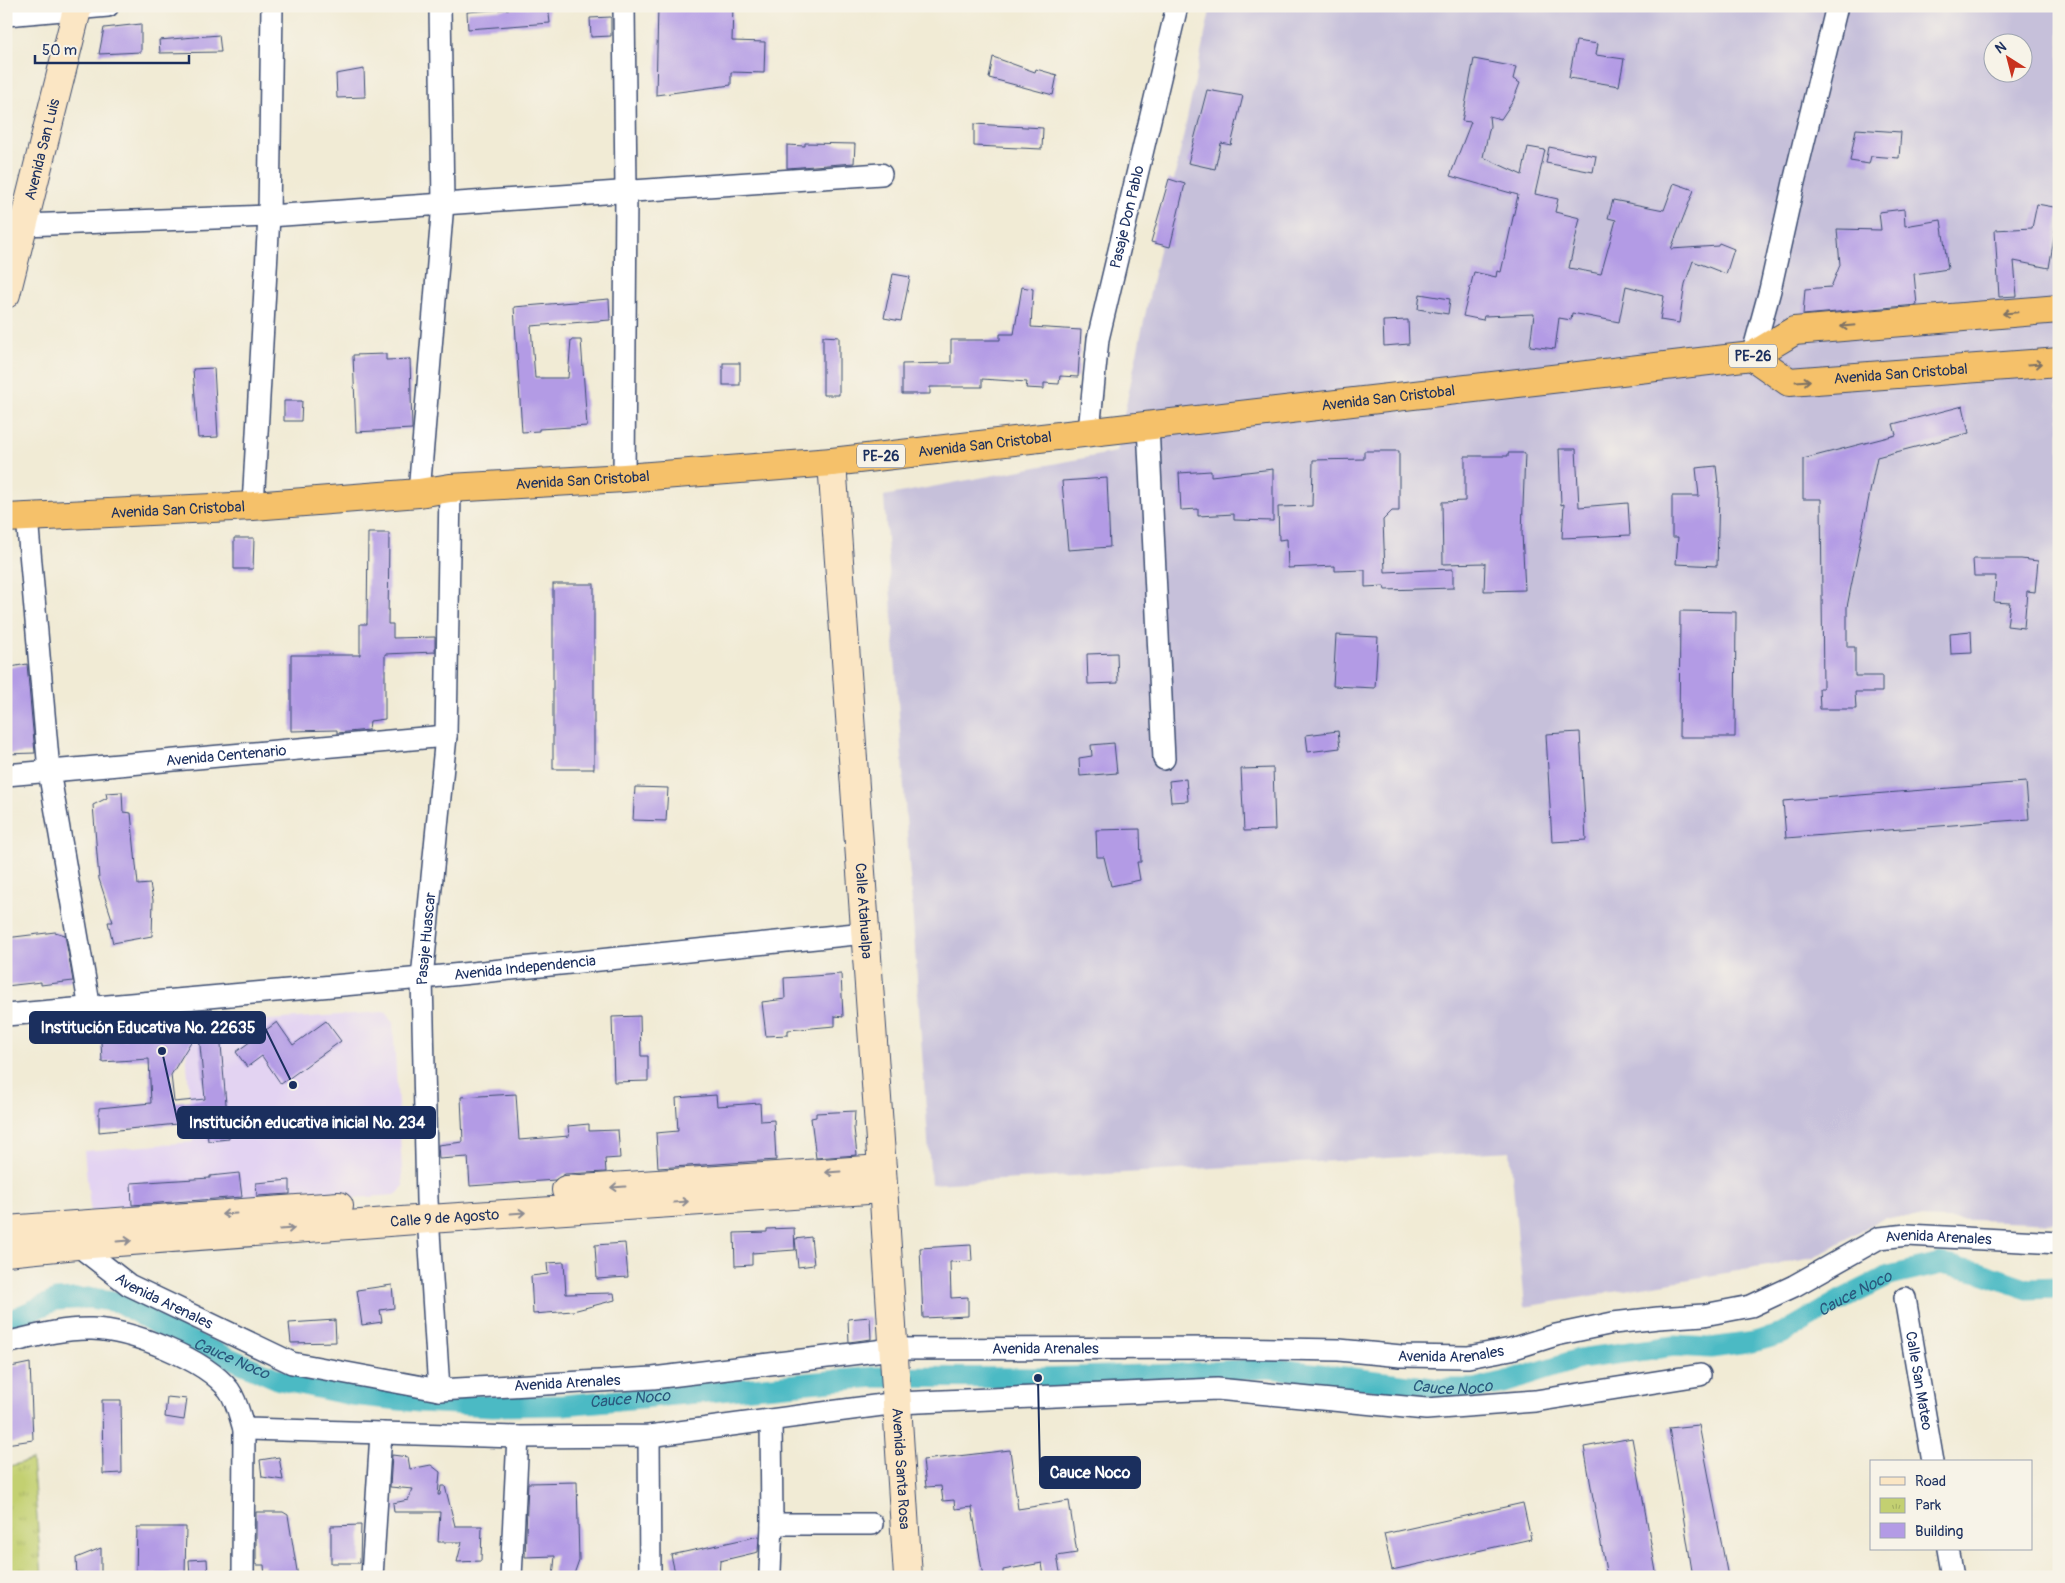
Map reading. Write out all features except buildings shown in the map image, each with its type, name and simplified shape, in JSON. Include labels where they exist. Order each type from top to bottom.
[{"type":"highway","name":"Avenida San Cristobal","points":[[16,518],[253,506],[419,493],[450,488],[624,478],[832,462],[1752,356],[1794,331],[2059,309]]},
{"type":"highway","name":"Avenida San Cristobal","points":[[1752,356],[1789,382],[2059,362]]},
{"type":"street","points":[[6,15],[78,7],[108,6]]},
{"type":"street","points":[[253,506],[269,216],[272,6]]},
{"type":"street","points":[[419,493],[443,203],[440,6]]},
{"type":"street","points":[[624,6],[626,191],[624,478]]},
{"type":"street","name":"Pasaje Don Pablo","points":[[1089,431],[1098,339],[1177,6]]},
{"type":"street","points":[[1752,356],[1770,290],[1837,6]]},
{"type":"street","name":"Avenida San Luis","points":[[6,294],[78,7]]},
{"type":"street","points":[[24,225],[269,216],[881,174]]},
{"type":"street","points":[[1148,426],[1164,758]]},
{"type":"street","name":"Calle Atahualpa","points":[[832,462],[893,1354]]},
{"type":"street","name":"Pasaje Huascar","points":[[439,1390],[428,1209],[422,978],[446,736],[450,488]]},
{"type":"street","points":[[16,518],[49,771],[90,1009]]},
{"type":"street","name":"Avenida Centenario","points":[[6,775],[446,736]]},
{"type":"street","name":"Avenida Independencia","points":[[6,1015],[422,978],[865,933]]},
{"type":"street","name":"Calle 9 de Agosto","points":[[6,1230],[52,1226],[428,1209],[882,1179]]},
{"type":"street","name":"Calle 9 de Agosto","points":[[6,1252],[428,1209]]},
{"type":"street","name":"Avenida Arenales","points":[[52,1226],[128,1285],[292,1363],[439,1390],[653,1378],[893,1354],[1246,1348],[1339,1350],[1402,1356],[1468,1357],[1511,1350],[1556,1335],[1614,1323],[1704,1315],[1751,1306],[1794,1286],[1879,1238],[1906,1234],[2059,1243]]},
{"type":"street","name":"Calle San Mateo","points":[[1905,1298],[1933,1460]]},
{"type":"street","points":[[6,1343],[55,1332],[93,1329],[128,1336],[161,1346],[200,1365],[220,1380],[230,1392],[244,1429],[243,1577]]},
{"type":"street","name":"Avenida Santa Rosa","points":[[893,1354],[908,1577]]},
{"type":"street","points":[[244,1429],[518,1437],[649,1436],[771,1420],[897,1398],[1217,1389],[1426,1409],[1534,1401],[1700,1375]]},
{"type":"street","points":[[770,1570],[772,1524],[771,1420]]},
{"type":"street","points":[[372,1577],[381,1433]]},
{"type":"street","points":[[649,1436],[650,1577]]},
{"type":"street","points":[[512,1577],[518,1437]]},
{"type":"street","points":[[772,1524],[872,1524]]},
{"type":"street","points":[[1948,1550],[1953,1577]]},
{"type":"shaded area","points":[[1211,6],[2059,6],[2059,1223],[1884,1217],[1814,1258],[1524,1307],[1510,1151],[931,1184],[884,496],[1116,452]]},
{"type":"shaded area","points":[[387,1013],[393,1023],[403,1186],[395,1195],[91,1216],[84,1151],[193,1142],[184,1025],[230,1022],[235,1027],[249,1026],[254,1021]]},
{"type":"green space","points":[[32,1460],[42,1575],[6,1577],[6,1467]]},
{"type":"waterway","name":"Cauce Noco","points":[[6,1322],[56,1300],[90,1298],[118,1302],[172,1333],[280,1380],[351,1395],[419,1402],[492,1406],[563,1405],[875,1377],[1038,1378],[1180,1374],[1270,1368],[1441,1389],[1474,1389],[1504,1383],[1579,1359],[1674,1346],[1711,1348],[1754,1342],[1782,1334],[1839,1301],[1889,1276],[1941,1264],[1979,1272],[2028,1289],[2059,1288]]},
{"type":"place","name":"Institución educativa inicial No. 234","points":[[162,1051]]},
{"type":"place","name":"Institución Educativa No. 22635","points":[[293,1085]]},
{"type":"place","name":"Cauce Noco","points":[[1038,1378]]}]
